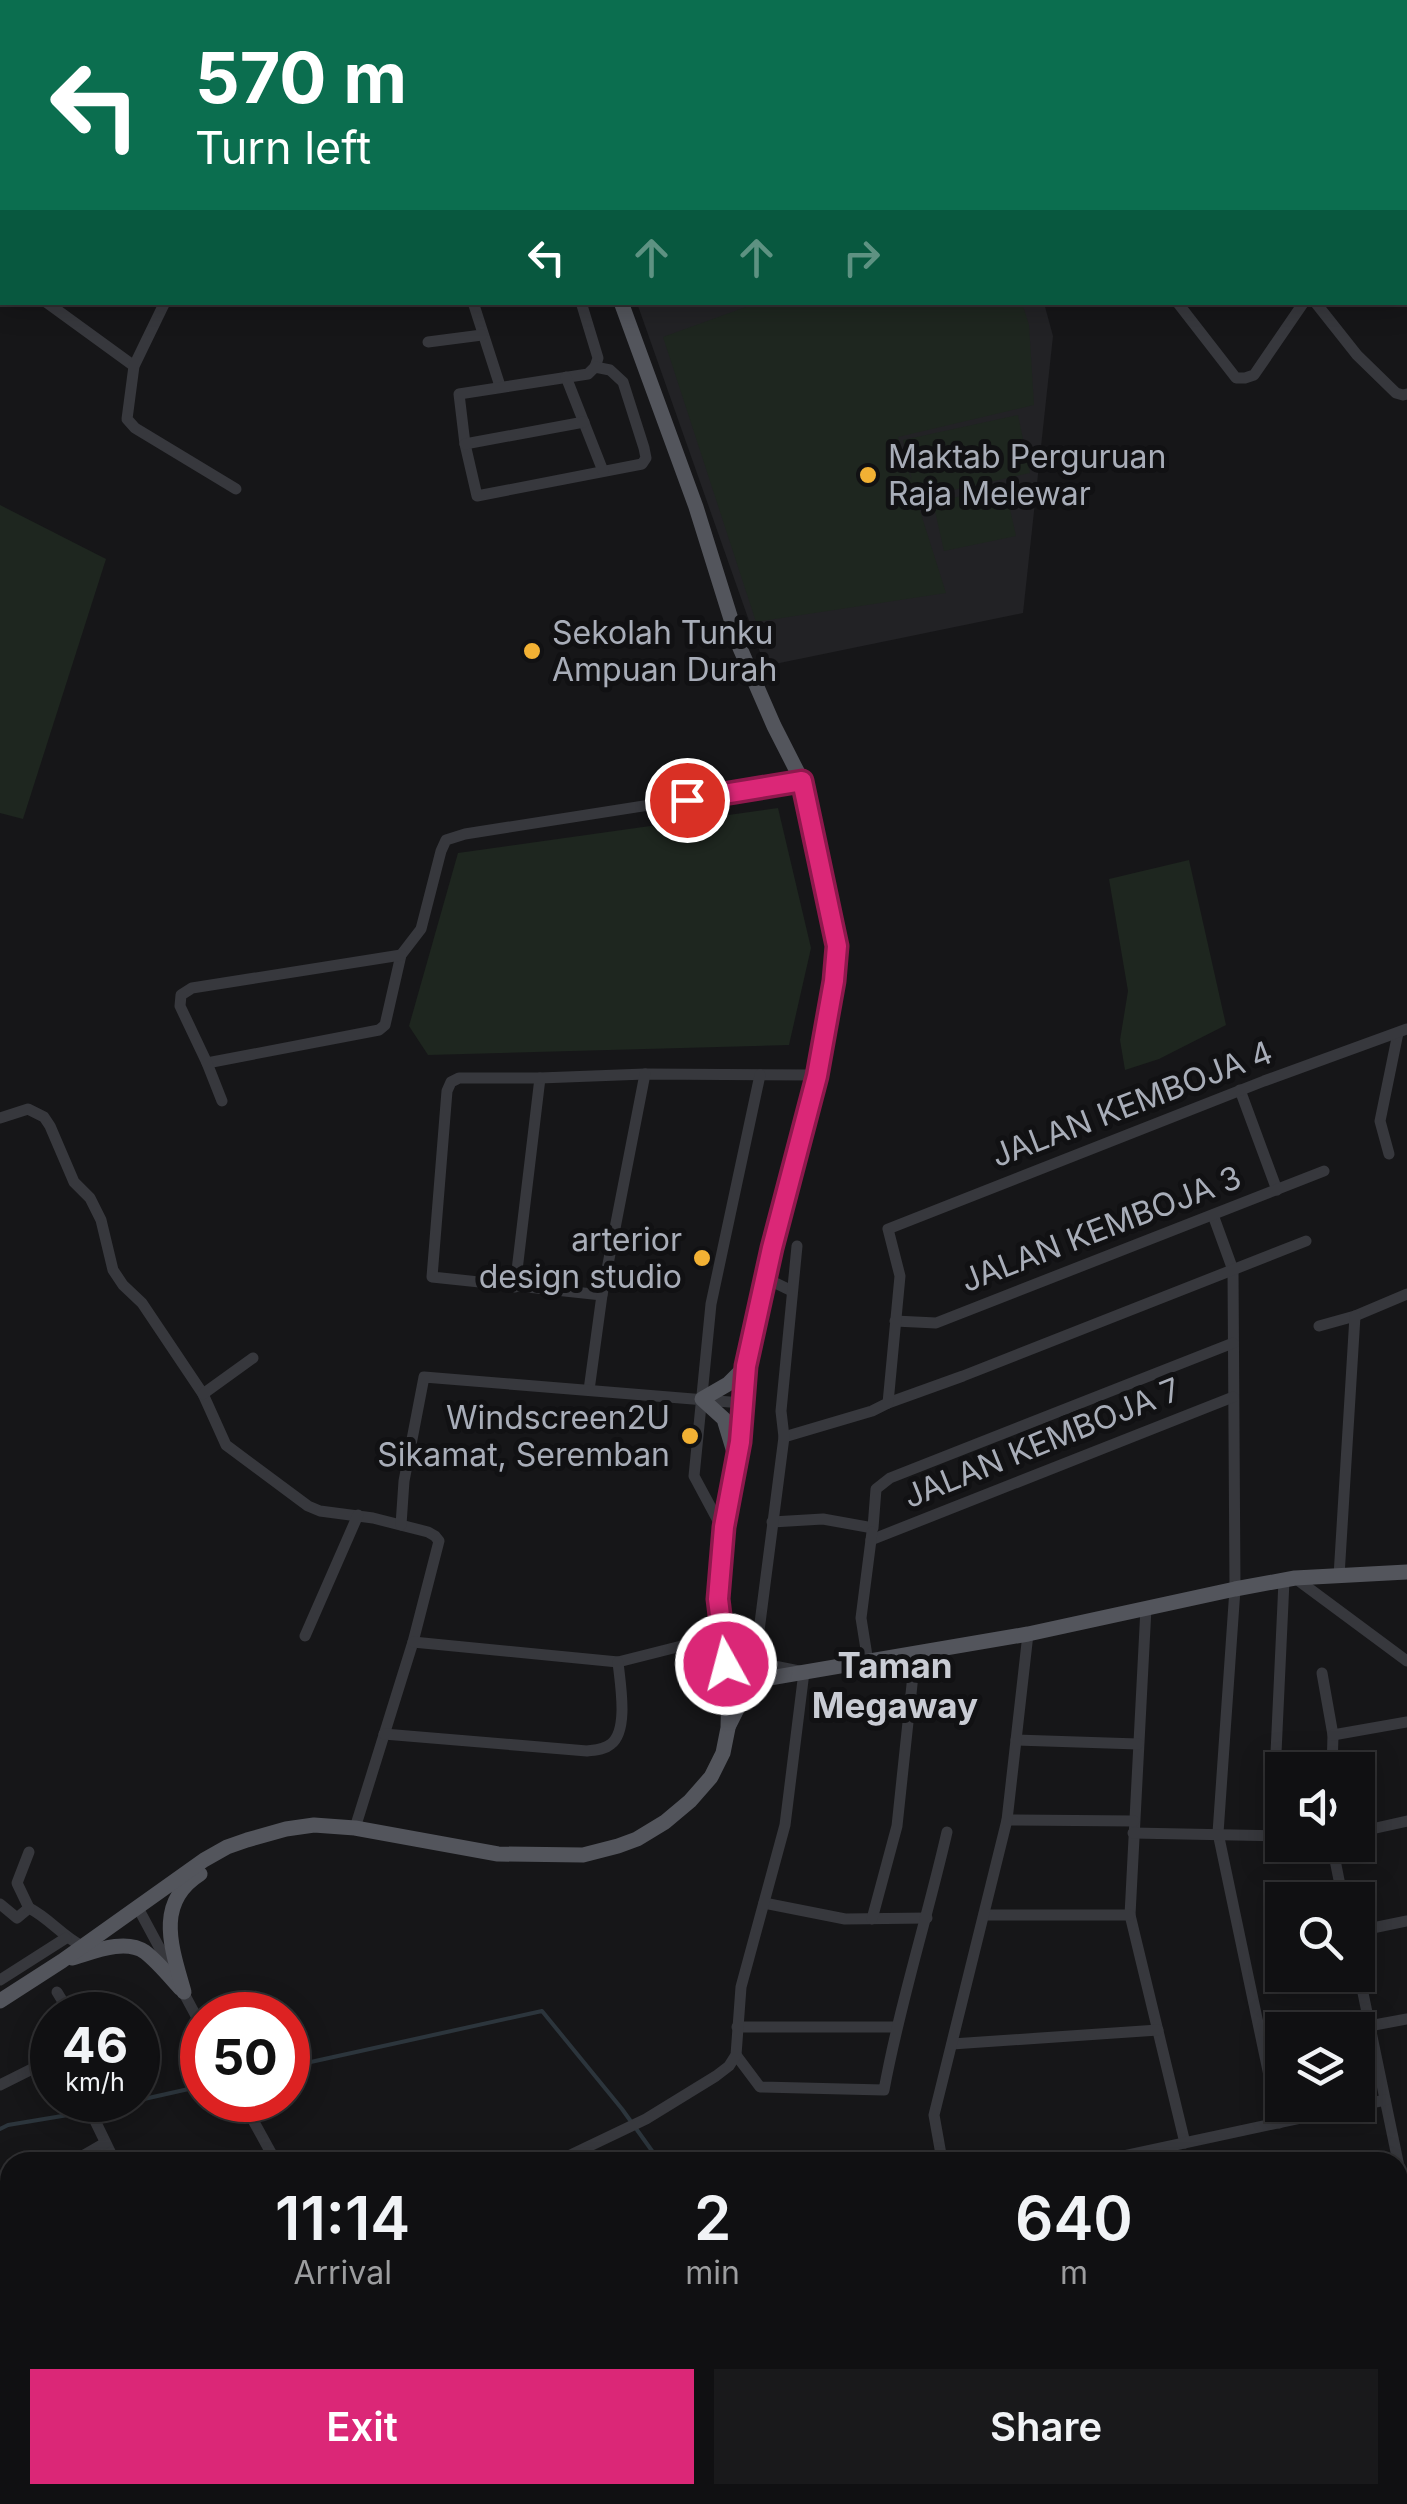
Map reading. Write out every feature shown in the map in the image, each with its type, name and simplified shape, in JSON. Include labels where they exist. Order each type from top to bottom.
[{"type":"main road","points":[[0,2002],[227,1848],[286,1829],[314,1825],[355,1828],[498,1854],[583,1855],[618,1846],[651,1830],[690,1801],[711,1777],[723,1753],[729,1686],[718,1599],[746,1366],[817,1076],[837,946],[802,781],[740,648],[696,508],[622,305]]},
{"type":"main road","points":[[736,1460],[724,1419],[702,1399],[728,1384],[746,1366]]},
{"type":"main road","points":[[729,1686],[1028,1634],[1235,1589],[1289,1580],[1407,1572]]},
{"type":"main road","points":[[722,1640],[739,1670],[776,1677]]},
{"type":"main road","points":[[728,1728],[748,1692],[776,1677]]},
{"type":"main road","points":[[184,1992],[169,1925],[174,1902],[188,1882],[228,1856],[286,1829]]},
{"type":"main road","points":[[62,1961],[108,1948],[144,1950],[184,1992]]},
{"type":"street","points":[[50,305],[134,366]]},
{"type":"street","points":[[164,305],[134,366],[127,412],[129,424],[236,489]]},
{"type":"street","points":[[474,305],[500,386]]},
{"type":"street","points":[[581,305],[598,358],[588,374],[459,394],[464,444],[477,496],[642,464],[646,458],[623,382],[610,370],[595,367]]},
{"type":"street","points":[[1179,305],[1236,378],[1254,375],[1302,305]]},
{"type":"street","points":[[1317,305],[1357,354],[1396,393],[1405,394]]},
{"type":"street","points":[[428,342],[482,335]]},
{"type":"street","points":[[566,377],[603,470]]},
{"type":"street","points":[[464,444],[584,422]]},
{"type":"street","points":[[207,1063],[378,1030],[385,1024],[401,956],[421,928],[446,840],[802,781]]},
{"type":"street","points":[[222,1101],[180,1006],[182,995],[192,988],[401,956]]},
{"type":"street","points":[[1388,1154],[1380,1121],[1402,1031]]},
{"type":"street","name":"JALAN KEMBOJA 4","points":[[895,1321],[900,1276],[888,1229],[1240,1090],[1402,1031]]},
{"type":"street","points":[[602,1295],[432,1277],[446,1091],[452,1082],[460,1078],[645,1074],[817,1076]]},
{"type":"street","points":[[589,1390],[602,1295],[645,1074]]},
{"type":"street","points":[[724,1530],[694,1476],[711,1304],[760,1075]]},
{"type":"street","points":[[515,1287],[540,1078]]},
{"type":"street","points":[[1240,1090],[1276,1190]]},
{"type":"street","points":[[0,1118],[28,1109],[50,1126],[74,1182],[90,1198],[102,1220],[113,1270],[122,1285],[142,1302],[202,1394],[226,1446],[308,1506],[428,1532],[439,1540],[413,1642],[355,1828]]},
{"type":"street","name":"JALAN KEMBOJA 3","points":[[895,1321],[936,1323],[1324,1172]]},
{"type":"street","points":[[1213,1215],[1233,1270],[1235,1589],[1218,1833],[1279,2123]]},
{"type":"street","points":[[784,1437],[872,1411],[1306,1241]]},
{"type":"street","points":[[578,2152],[646,2119],[716,2076],[736,2055],[741,1987],[785,1825],[804,1672],[764,1664],[756,1654],[784,1437],[781,1411],[796,1246]]},
{"type":"street","points":[[765,1278],[792,1291]]},
{"type":"street","points":[[1319,1326],[1407,1294]]},
{"type":"street","points":[[1339,1576],[1355,1316]]},
{"type":"street","points":[[888,1402],[895,1321]]},
{"type":"street","points":[[868,1662],[861,1618],[876,1489],[890,1478],[1233,1343]]},
{"type":"street","points":[[202,1394],[252,1358]]},
{"type":"street","points":[[401,1525],[404,1480],[424,1377],[742,1403]]},
{"type":"street","name":"JALAN KEMBOJA 7","points":[[872,1534],[1234,1397]]},
{"type":"street","points":[[305,1636],[358,1515]]},
{"type":"street","points":[[772,1522],[823,1519],[872,1534]]},
{"type":"street","points":[[1289,1580],[1406,1660]]},
{"type":"street","points":[[1277,1752],[1289,1580]]},
{"type":"street","points":[[1146,1608],[1130,1915],[1185,2143]]},
{"type":"street","points":[[941,2152],[934,2115],[1007,1820],[1028,1634]]},
{"type":"street","points":[[413,1642],[618,1662],[722,1640]]},
{"type":"street","points":[[872,1919],[897,1826],[913,1675],[911,1654]]},
{"type":"street","points":[[384,1734],[600,1750],[619,1734],[622,1719],[618,1662]]},
{"type":"street","points":[[1322,1674],[1333,1752]]},
{"type":"street","points":[[1333,1735],[1407,1722]]},
{"type":"street","points":[[1016,1740],[1138,1744]]},
{"type":"street","points":[[1007,1820],[1265,1835]]},
{"type":"street","points":[[1375,1828],[1407,1821]]},
{"type":"street","points":[[736,2055],[760,2087],[884,2090],[896,2027],[947,1832]]},
{"type":"street","points":[[29,1852],[17,1883],[29,1908],[82,1946]]},
{"type":"street","points":[[764,1903],[845,1920],[926,1918]]},
{"type":"street","points":[[0,1904],[17,1918],[29,1908]]},
{"type":"street","points":[[137,1906],[184,1992]]},
{"type":"street","points":[[984,1914],[1130,1915]]},
{"type":"street","points":[[1375,1928],[1407,1921]]},
{"type":"street","points":[[0,1980],[66,1938]]},
{"type":"street","points":[[1375,2025],[1407,2018]]},
{"type":"street","points":[[737,2028],[896,2027]]},
{"type":"street","points":[[952,2044],[1158,2030]]},
{"type":"street","points":[[1375,2056],[1396,2152]]},
{"type":"street","points":[[0,2085],[30,2070]]},
{"type":"street","points":[[1150,2152],[1384,2100]]},
{"type":"street","points":[[95,2122],[109,2152]]},
{"type":"street","points":[[253,2122],[269,2152]]},
{"type":"street","points":[[90,2152],[105,2144]]},
{"type":"shaded area","name":"Maktab Perguruan Raja Melewar","points":[[638,305],[1045,305],[1053,336],[1023,613],[765,666]]},
{"type":"shaded area","name":"Maktab Perguruan Raja Melewar","points":[[751,305],[1023,305],[1029,325],[1034,405],[898,437],[913,485],[903,440],[1018,415],[1030,473],[916,498],[946,593],[756,622],[663,337]]},
{"type":"shaded area","points":[[1005,487],[1016,536],[944,551],[933,502]]},
{"type":"shaded area","points":[[0,505],[106,559],[23,819],[0,813]]},
{"type":"shaded area","points":[[778,808],[811,948],[789,1045],[428,1055],[409,1026],[458,853]]},
{"type":"shaded area","points":[[1189,860],[1226,1025],[1159,1059],[1125,1070],[1120,1040],[1128,991],[1109,879]]},
{"type":"waterway","points":[[310,2062],[542,2011],[653,2152]]},
{"type":"waterway","points":[[160,2095],[180,2091]]},
{"type":"waterway","points":[[0,2129],[30,2121]]},
{"type":"place","name":"Maktab Perguruan Raja Melewar","points":[[868,475]]},
{"type":"place","name":"Sekolah Tunku Ampuan Durah","points":[[532,651]]},
{"type":"place","name":"arterior design studio","points":[[702,1258]]},
{"type":"place","name":"Windscreen2U Sikamat, Seremban","points":[[690,1436]]},
{"type":"district","name":"Taman Megaway","points":[[895,1686]]},
{"type":"route","points":[[687,800],[802,781],[837,946],[817,1076],[746,1366],[740,1442],[724,1527],[718,1599],[726,1664]]}]
